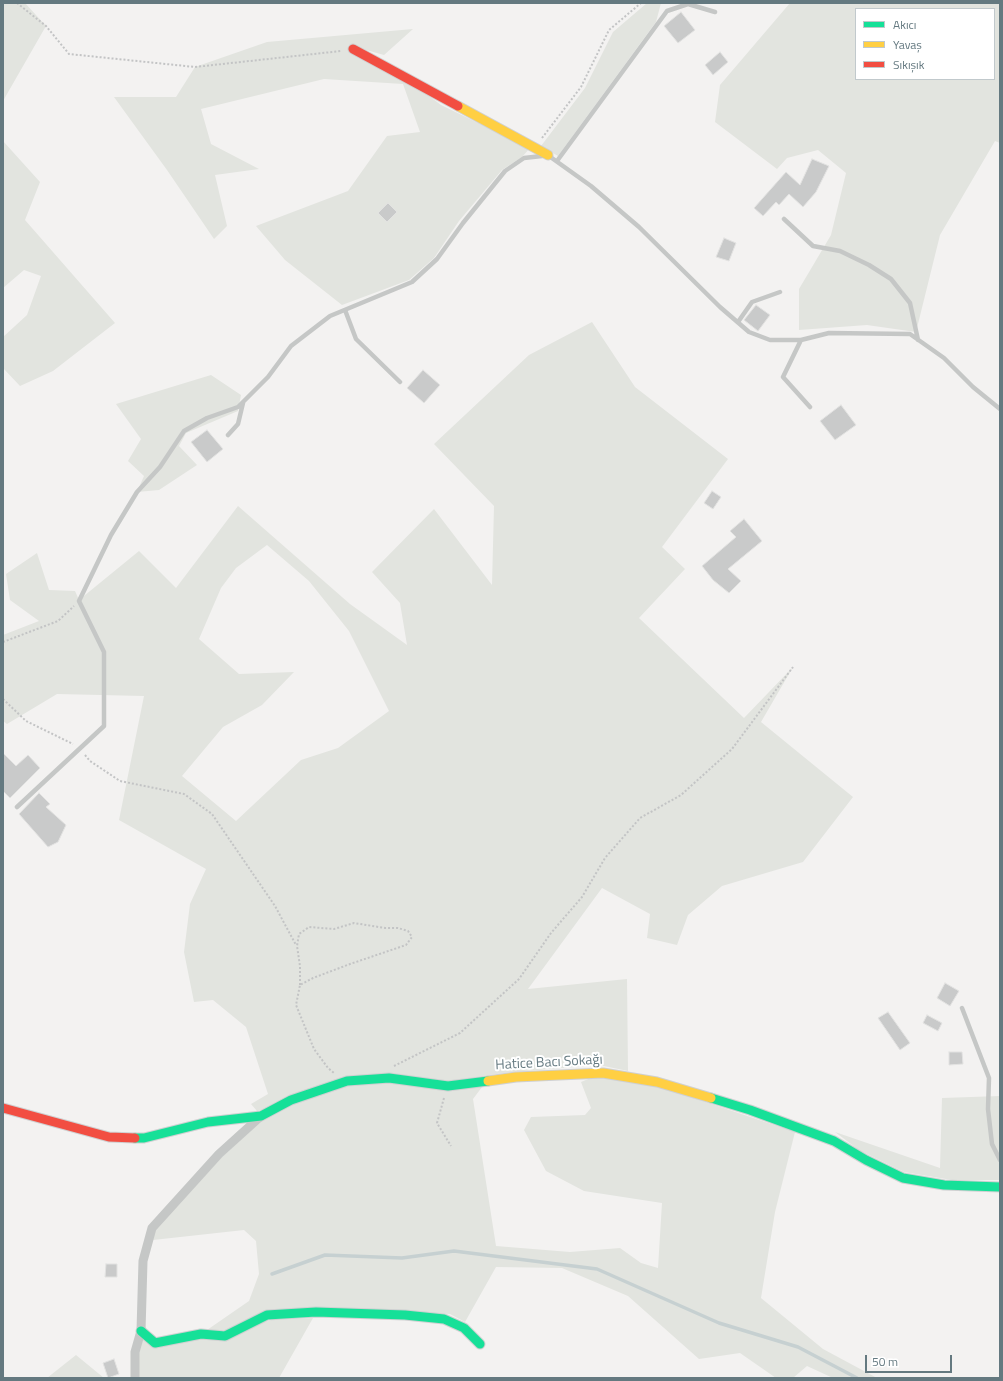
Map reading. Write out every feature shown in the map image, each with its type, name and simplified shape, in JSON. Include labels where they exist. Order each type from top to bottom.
[{"type":"street","points":[[353,49],[548,155]]},
{"type":"street","name":"Hatice Bacı Sokağı","points":[[3,1108],[109,1137],[144,1138],[208,1122],[261,1116],[291,1100],[347,1081],[389,1078],[448,1086],[516,1077],[602,1073],[657,1082],[750,1110],[834,1141],[866,1160],[903,1178],[944,1185],[1000,1187]]},
{"type":"street","points":[[136,1378],[135,1352],[141,1332],[143,1261],[152,1228],[218,1154],[261,1116]]},
{"type":"street","points":[[141,1332],[155,1343],[201,1334],[225,1336],[267,1315],[316,1312],[405,1315],[444,1319],[464,1328],[480,1344]]},
{"type":"lane","points":[[557,161],[667,11],[688,4],[714,12]]},
{"type":"lane","points":[[17,807],[104,726],[104,652],[79,600],[111,535],[137,492],[160,467],[184,431],[207,418],[238,407],[268,377],[291,346],[330,316],[412,282],[437,259],[462,222],[505,171],[524,158],[548,155],[591,186],[639,227],[720,307],[750,332],[770,340],[801,340],[829,333],[886,332],[910,334],[944,358],[973,387],[1000,409]]},
{"type":"lane","points":[[784,219],[813,246],[840,252],[869,265],[891,279],[910,303],[918,340]]},
{"type":"lane","points":[[738,322],[752,302],[780,292]]},
{"type":"lane","points":[[346,310],[356,339],[400,382]]},
{"type":"lane","points":[[801,340],[783,377],[810,407]]},
{"type":"lane","points":[[228,435],[238,424],[244,401]]},
{"type":"lane","points":[[962,1008],[989,1078],[988,1109],[992,1144],[1000,1160]]},
{"type":"path","points":[[17,3],[46,26],[69,54],[195,67],[353,49]]},
{"type":"path","points":[[534,148],[581,87],[609,30],[641,3]]},
{"type":"path","points":[[3,642],[58,621],[79,600]]},
{"type":"path","points":[[392,1067],[460,1033],[519,979],[551,933],[582,896],[605,858],[640,818],[681,795],[732,749],[793,667]]},
{"type":"path","points":[[3,699],[26,721],[81,748],[90,761],[120,781],[184,794],[212,814],[275,906],[296,946],[300,966],[300,985],[296,1005],[314,1049],[328,1068],[347,1081]]},
{"type":"path","points":[[296,946],[299,934],[309,928],[334,929],[354,923],[385,928],[398,928],[408,931],[412,937],[406,945],[350,964],[313,978],[300,985]]},
{"type":"path","points":[[448,1086],[437,1123],[451,1146]]},
{"type":"shaded area","points":[[3,3],[25,3],[46,26],[3,101]]},
{"type":"shaded area","points":[[647,3],[661,3],[656,22],[558,156],[541,146],[585,88],[613,32]]},
{"type":"shaded area","points":[[790,3],[1000,3],[1000,143],[995,141],[940,235],[916,332],[867,325],[799,330],[799,289],[831,235],[846,173],[818,150],[787,158],[777,169],[715,122],[720,85]]},
{"type":"shaded area","points":[[413,29],[384,55],[352,46],[384,62],[441,105],[530,148],[522,157],[502,170],[459,221],[434,258],[409,280],[342,305],[285,260],[256,226],[348,191],[387,136],[420,132],[403,84],[324,79],[201,109],[211,144],[259,169],[215,175],[227,226],[214,239],[167,170],[114,97],[176,97],[195,67],[267,42]]},
{"type":"shaded area","points":[[3,141],[40,182],[25,220],[115,323],[53,371],[20,386],[3,368],[3,337],[27,315],[41,276],[24,270],[3,288]]},
{"type":"shaded area","points":[[592,322],[635,387],[728,459],[662,547],[685,569],[639,618],[744,718],[793,667],[761,722],[853,797],[803,862],[722,886],[688,915],[677,945],[647,938],[650,914],[602,888],[528,989],[627,979],[628,1071],[599,1065],[511,1072],[448,1081],[392,1073],[257,1111],[251,1104],[268,1094],[246,1027],[213,1000],[194,1002],[184,952],[190,904],[206,869],[119,820],[144,696],[57,694],[7,724],[3,721],[3,635],[39,621],[10,600],[6,574],[37,553],[49,590],[75,591],[79,600],[139,551],[176,588],[238,506],[350,604],[407,645],[400,603],[372,572],[434,509],[492,585],[494,506],[434,444],[529,355]],"holes":[[[267,545],[309,581],[349,631],[389,711],[338,748],[301,760],[236,821],[182,776],[223,727],[262,705],[294,672],[239,674],[199,639],[221,588],[236,568]]]},
{"type":"shaded area","points":[[211,375],[241,395],[238,411],[186,433],[179,446],[197,465],[159,490],[137,492],[144,476],[128,461],[141,439],[116,404]]},
{"type":"shaded area","points":[[603,1073],[667,1089],[795,1132],[775,1212],[761,1298],[823,1349],[877,1378],[833,1378],[807,1366],[793,1378],[776,1378],[740,1353],[699,1359],[628,1296],[562,1268],[496,1267],[465,1322],[450,1314],[315,1308],[224,1333],[207,1330],[249,1301],[259,1274],[256,1241],[244,1230],[153,1240],[155,1229],[223,1156],[264,1118],[292,1104],[348,1086],[391,1082],[482,1087],[473,1099],[496,1246],[570,1252],[620,1248],[641,1263],[658,1268],[662,1203],[584,1191],[546,1171],[524,1130],[531,1117],[585,1115],[591,1108],[581,1082]]},
{"type":"shaded area","points":[[1000,1096],[1000,1180],[952,1180],[904,1172],[859,1150],[835,1132],[940,1168],[942,1098]]},
{"type":"shaded area","points":[[313,1318],[279,1378],[137,1378],[138,1352],[142,1336],[153,1347],[269,1320]]},
{"type":"shaded area","points":[[76,1355],[104,1378],[47,1378]]},
{"type":"building","points":[[681,12],[695,30],[678,43],[664,26]]},
{"type":"building","points":[[720,52],[728,62],[713,75],[705,65]]},
{"type":"building","points":[[812,159],[829,166],[816,192],[803,207],[789,194],[779,205],[776,202],[763,216],[754,208],[786,172],[800,185]]},
{"type":"building","points":[[388,203],[397,212],[387,222],[378,213]]},
{"type":"building","points":[[724,238],[736,243],[729,261],[716,257]]},
{"type":"building","points":[[756,305],[770,315],[758,331],[744,320]]},
{"type":"building","points":[[423,370],[440,385],[424,403],[407,388]]},
{"type":"building","points":[[841,405],[856,425],[835,440],[820,421]]},
{"type":"building","points":[[207,430],[223,449],[207,462],[191,442]]},
{"type":"building","points":[[712,491],[721,497],[713,509],[704,503]]},
{"type":"building","points":[[744,519],[762,541],[728,569],[741,581],[729,593],[713,580],[702,566],[736,537],[730,531]]},
{"type":"building","points":[[3,753],[16,766],[28,755],[40,768],[10,798],[3,791]]},
{"type":"building","points":[[39,793],[50,804],[46,807],[66,825],[58,842],[48,847],[19,814]]},
{"type":"building","points":[[945,983],[959,991],[950,1006],[937,998]]},
{"type":"building","points":[[888,1012],[910,1043],[900,1050],[878,1018]]},
{"type":"building","points":[[927,1015],[942,1023],[938,1031],[923,1023]]},
{"type":"building","points":[[949,1052],[962,1052],[963,1064],[949,1065]]},
{"type":"building","points":[[106,1264],[117,1264],[117,1277],[105,1277]]},
{"type":"building","points":[[114,1359],[119,1374],[108,1378],[103,1363]]},
{"type":"waterway","points":[[272,1274],[325,1255],[402,1258],[454,1251],[597,1269],[719,1323],[798,1347],[857,1378]]},
{"type":"traffic: fast","points":[[135,1138],[144,1138],[208,1122],[261,1116],[291,1100],[347,1081],[389,1078],[448,1086],[488,1081]]},
{"type":"traffic: fast","points":[[711,1098],[750,1110],[834,1141],[866,1160],[903,1178],[944,1185],[1000,1187]]},
{"type":"traffic: fast","points":[[141,1331],[155,1343],[201,1334],[225,1336],[267,1315],[316,1312],[405,1315],[444,1319],[464,1328],[480,1344]]},
{"type":"traffic: slow","points":[[458,106],[548,155]]},
{"type":"traffic: slow","points":[[488,1081],[516,1077],[603,1073],[657,1082],[711,1098]]},
{"type":"traffic: jam","points":[[353,49],[458,106]]},
{"type":"traffic: jam","points":[[3,1108],[109,1137],[135,1138]]}]
